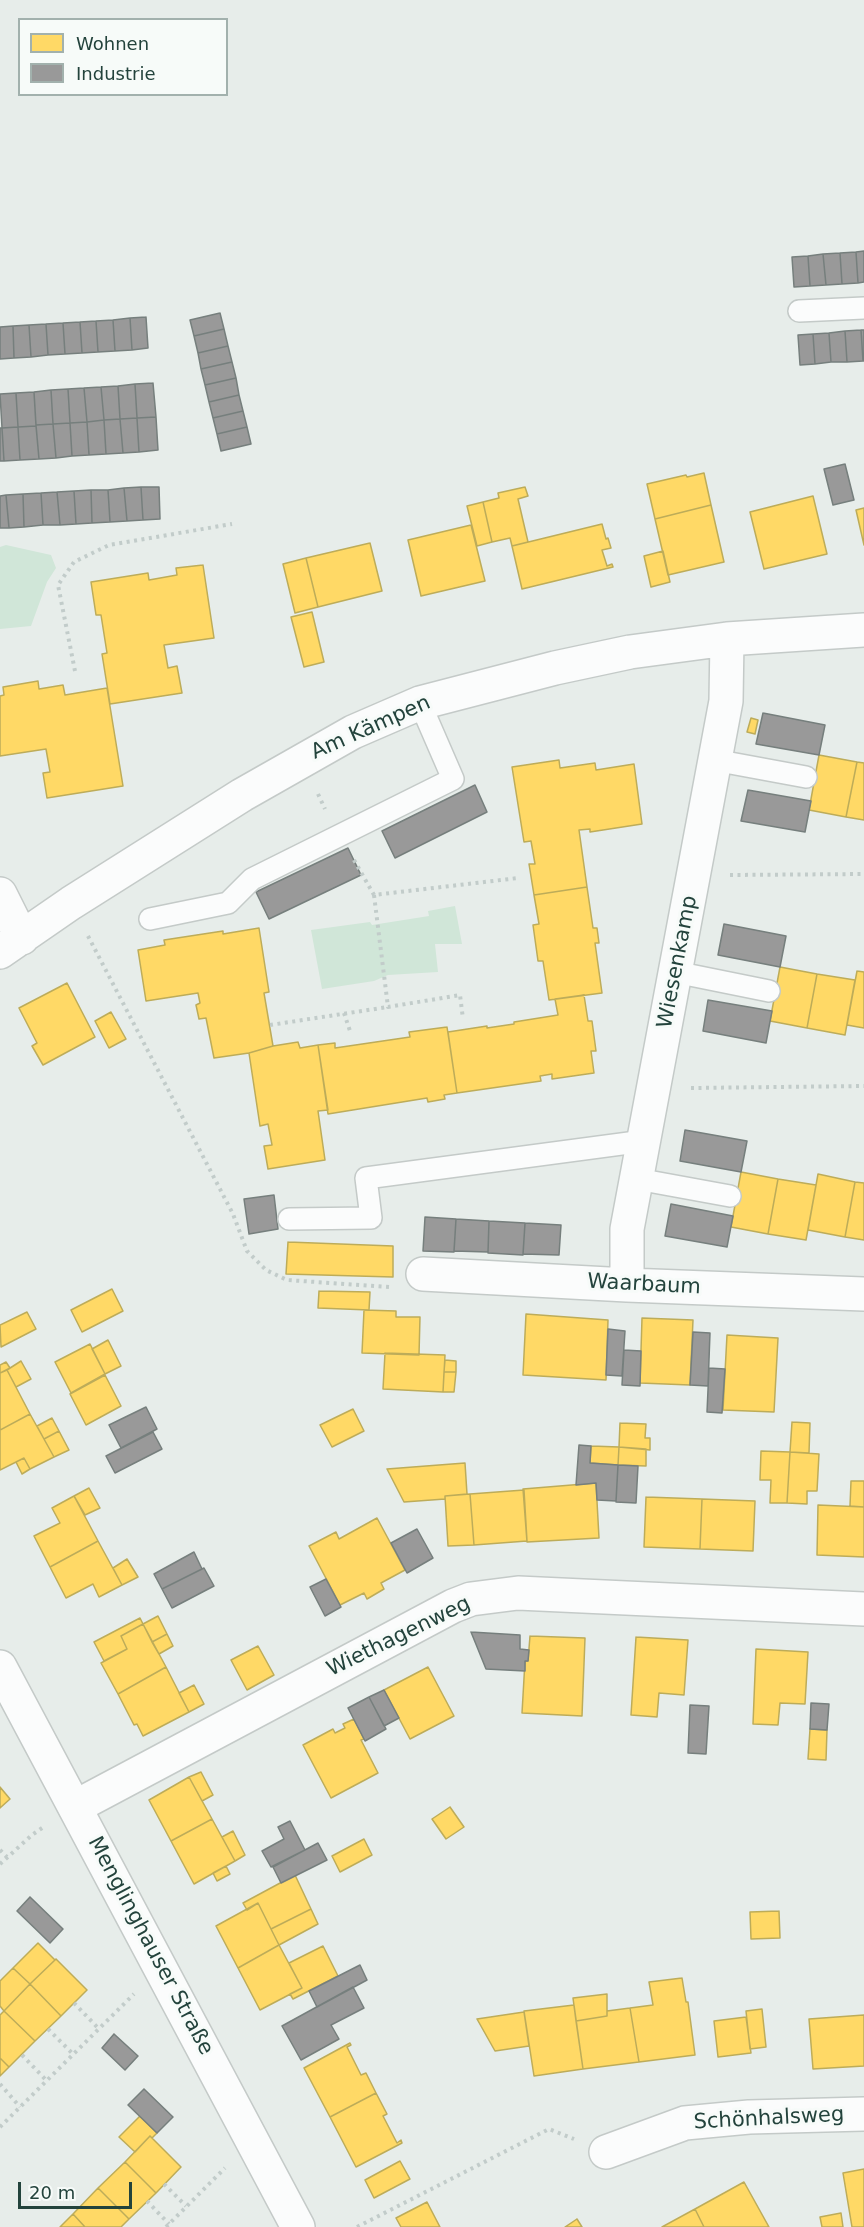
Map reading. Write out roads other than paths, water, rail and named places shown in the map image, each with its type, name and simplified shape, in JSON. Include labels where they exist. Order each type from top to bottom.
[{"type":"street","name":"Am Kämpen","points":[[11,945],[71,903],[242,795],[353,732],[420,703],[566,665],[630,652],[727,639],[864,630]]},
{"type":"street","name":"Wiesenkamp","points":[[627,1285],[627,1228],[726,701],[727,639]]},
{"type":"street","points":[[0,894],[11,945]]},
{"type":"street","name":"Waarbaum","points":[[423,1274],[864,1294]]},
{"type":"street","name":"Wiethagenweg","points":[[75,1808],[453,1606],[471,1599],[518,1593],[864,1609]]},
{"type":"street","name":"Menglinghauser Straße","points":[[0,1667],[298,2227]]},
{"type":"street","name":"Schönhalsweg","points":[[606,2152],[685,2123],[749,2117],[864,2114]]},
{"type":"lane","points":[[799,311],[864,308]]},
{"type":"lane","points":[[150,919],[228,903],[252,879],[453,779],[420,703]]},
{"type":"lane","points":[[714,760],[806,777]]},
{"type":"lane","points":[[675,972],[769,990]]},
{"type":"lane","points":[[289,1219],[371,1218],[366,1178],[644,1141]]},
{"type":"lane","points":[[637,1179],[730,1196]]}]
